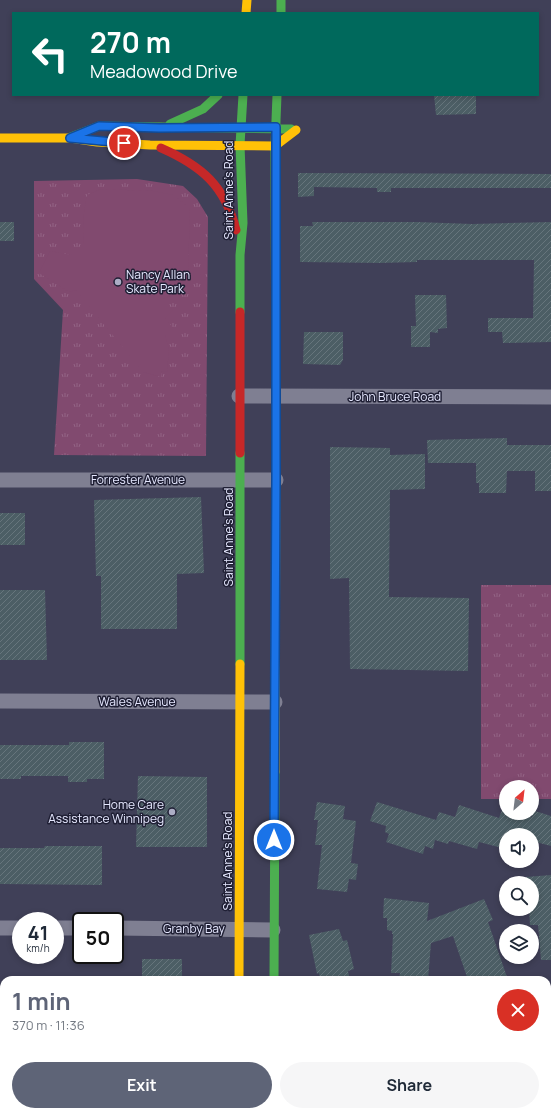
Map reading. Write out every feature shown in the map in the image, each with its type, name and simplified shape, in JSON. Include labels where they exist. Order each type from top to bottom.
[{"type":"main road","points":[[246,12],[247,0]]},
{"type":"main road","points":[[281,0],[281,12]]},
{"type":"main road","points":[[159,128],[195,113],[217,96]]},
{"type":"main road","name":"Saint Anne's Road","points":[[239,976],[242,920],[240,702],[242,480],[239,396],[240,255],[243,223],[240,145],[242,96]]},
{"type":"main road","points":[[274,976],[271,920],[275,702],[275,146],[277,96]]},
{"type":"main road","points":[[0,138],[70,138],[98,142],[150,145],[275,146],[296,130],[276,127],[159,128],[99,126],[70,138]]},
{"type":"main road","points":[[150,145],[179,155],[206,173],[222,193],[234,220],[240,255]]},
{"type":"street","name":"John Bruce Road","points":[[239,396],[551,397]]},
{"type":"street","name":"Forrester Avenue","points":[[0,480],[276,480]]},
{"type":"street","name":"Wales Avenue","points":[[0,701],[275,702]]},
{"type":"street","name":"Granby Bay","points":[[124,927],[242,920],[271,920]]},
{"type":"street","points":[[0,928],[12,928]]},
{"type":"green space","points":[[137,179],[183,186],[197,199],[208,217],[206,456],[54,455],[63,310],[34,279],[34,181]]},
{"type":"green space","name":"Nancy Allan Skate Park","points":[[101,189],[153,191],[173,195],[190,208],[188,273],[176,294],[162,299],[173,310],[165,318],[173,328],[165,335],[169,349],[167,372],[162,371],[161,377],[143,372],[76,290],[69,292],[39,273],[50,251],[72,255],[84,243],[83,218],[87,195]]},
{"type":"green space","points":[[481,585],[551,585],[551,799],[539,799],[539,780],[499,780],[499,799],[481,799]]},
{"type":"building","points":[[434,96],[476,96],[476,114],[436,115]]},
{"type":"building","points":[[298,173],[551,174],[551,188],[391,188],[391,192],[377,192],[377,188],[314,187],[314,196],[298,197]]},
{"type":"building","points":[[0,222],[14,222],[14,241],[0,241]]},
{"type":"building","points":[[312,222],[417,222],[472,224],[551,222],[551,342],[503,343],[502,332],[488,332],[488,318],[533,318],[534,260],[417,260],[417,262],[380,263],[300,262],[300,226],[313,226]]},
{"type":"building","points":[[415,295],[446,295],[447,328],[438,329],[438,333],[430,332],[430,347],[411,347],[411,326],[416,326]]},
{"type":"building","points":[[304,332],[343,332],[343,360],[340,365],[303,364]]},
{"type":"building","points":[[507,438],[507,445],[551,445],[551,491],[535,491],[535,471],[507,471],[506,493],[479,493],[479,483],[476,483],[476,463],[428,463],[427,440]]},
{"type":"building","points":[[330,447],[390,448],[390,455],[425,454],[425,489],[390,490],[389,597],[469,598],[468,671],[350,669],[349,578],[330,579]]},
{"type":"building","points":[[201,497],[204,573],[177,574],[177,629],[101,629],[101,576],[96,576],[94,500]]},
{"type":"building","points":[[0,513],[25,513],[25,545],[0,545]]},
{"type":"building","points":[[0,590],[45,590],[47,660],[0,660]]},
{"type":"building","points":[[69,742],[104,742],[104,779],[87,779],[87,782],[68,782],[68,776],[21,776],[21,779],[0,779],[0,745],[69,745]]},
{"type":"building","name":"Home Care Assistance Winnipeg","points":[[138,776],[207,777],[207,847],[136,847]]},
{"type":"building","points":[[317,802],[345,806],[343,819],[356,821],[351,863],[358,864],[356,880],[349,879],[347,892],[317,889],[322,845],[315,845],[318,820],[314,820]]},
{"type":"building","points":[[377,802],[436,820],[439,812],[455,817],[459,805],[499,818],[499,820],[539,820],[539,812],[551,816],[551,846],[539,843],[539,828],[499,828],[499,847],[479,842],[477,849],[449,841],[448,844],[435,840],[433,849],[425,846],[423,854],[386,842],[389,834],[385,832],[386,826],[370,821]]},
{"type":"building","points":[[45,846],[102,846],[102,885],[0,884],[0,848],[44,848]]},
{"type":"building","points":[[551,875],[551,960],[541,960],[539,924],[530,924],[529,916],[539,916],[538,876]]},
{"type":"building","points":[[384,898],[429,903],[427,921],[484,899],[493,920],[488,922],[499,954],[499,964],[502,964],[507,976],[467,976],[453,936],[431,943],[428,976],[400,976],[400,973],[391,973],[393,934],[392,931],[387,930],[387,918],[383,918]]},
{"type":"building","points":[[339,929],[343,941],[347,940],[354,969],[348,971],[349,976],[319,976],[319,973],[317,974],[309,935]]},
{"type":"building","points":[[142,959],[182,959],[182,976],[142,976]]},
{"type":"traffic: fast","points":[[281,0],[281,12]]},
{"type":"traffic: fast","points":[[170,124],[203,109],[217,96]]},
{"type":"traffic: fast","points":[[240,312],[240,255],[243,223],[240,145],[243,96]]},
{"type":"traffic: fast","points":[[276,437],[275,146],[277,96]]},
{"type":"traffic: fast","points":[[71,137],[99,126],[291,129]]},
{"type":"traffic: fast","points":[[240,453],[240,664]]},
{"type":"traffic: fast","points":[[274,976],[275,772]]},
{"type":"traffic: slow","points":[[246,12],[247,0]]},
{"type":"traffic: slow","points":[[0,138],[70,138],[97,142],[150,145],[275,146],[296,130]]},
{"type":"traffic: slow","points":[[275,772],[276,437]]},
{"type":"traffic: slow","points":[[239,976],[240,664]]},
{"type":"traffic: jam","points":[[161,148],[188,162],[210,179],[225,201],[236,230]]},
{"type":"traffic: jam","points":[[240,312],[240,453]]},
{"type":"place","name":"Nancy Allan Skate Park","points":[[118,282]]},
{"type":"place","name":"Home Care Assistance Winnipeg","points":[[172,812]]},
{"type":"route","points":[[124,143],[98,142],[70,138],[99,126],[159,128],[276,127],[274,840]]}]
